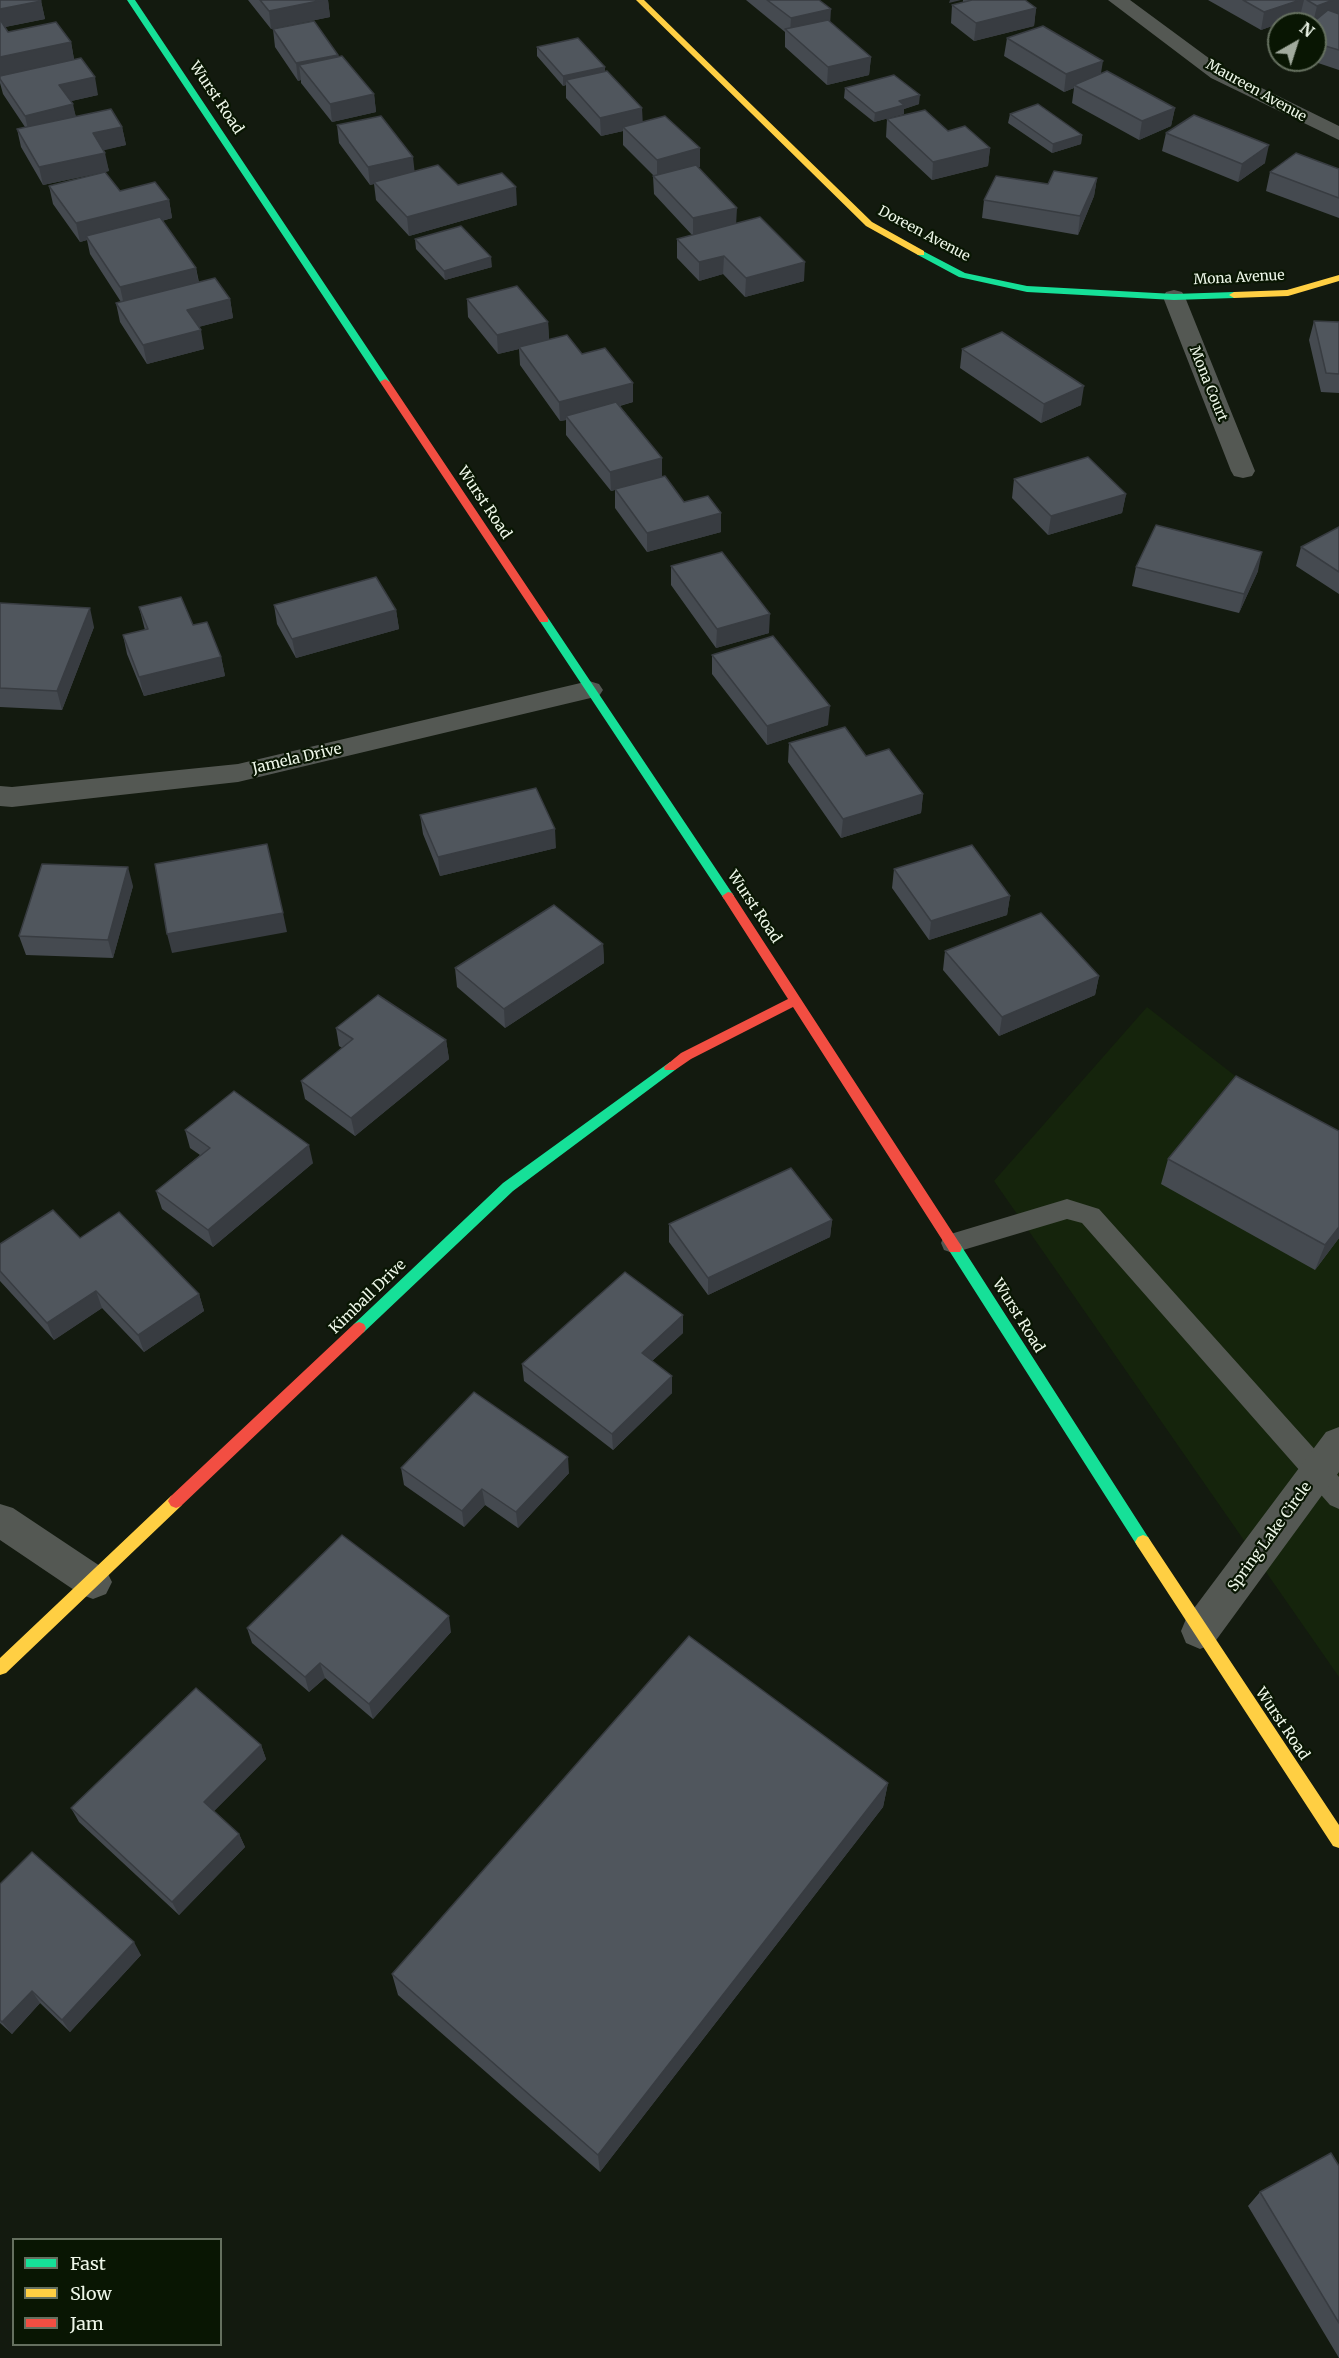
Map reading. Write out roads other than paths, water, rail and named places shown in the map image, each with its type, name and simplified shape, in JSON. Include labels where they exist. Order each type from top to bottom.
[{"type":"street","name":"Wurst Road","points":[[131,0],[797,1000],[1200,1631],[1339,1840]]},
{"type":"street","name":"Doreen Avenue","points":[[640,0],[869,224],[962,275],[1027,289],[1174,297]]},
{"type":"street","name":"Maureen Avenue","points":[[1118,0],[1218,74],[1339,134]]},
{"type":"street","name":"Mona Avenue","points":[[1174,297],[1288,293],[1339,278]]},
{"type":"street","name":"Mona Court","points":[[1174,297],[1243,471]]},
{"type":"street","name":"Jamela Drive","points":[[0,796],[238,773],[589,690]]},
{"type":"street","name":"Kimball Drive","points":[[0,1668],[508,1187],[686,1056],[797,1000]]},
{"type":"street","name":"Spring Lake Circle","points":[[1200,1631],[1332,1470]]},
{"type":"street","points":[[0,1520],[93,1582]]},
{"type":"lane","points":[[953,1243],[1067,1209],[1090,1216],[1332,1470]]}]
